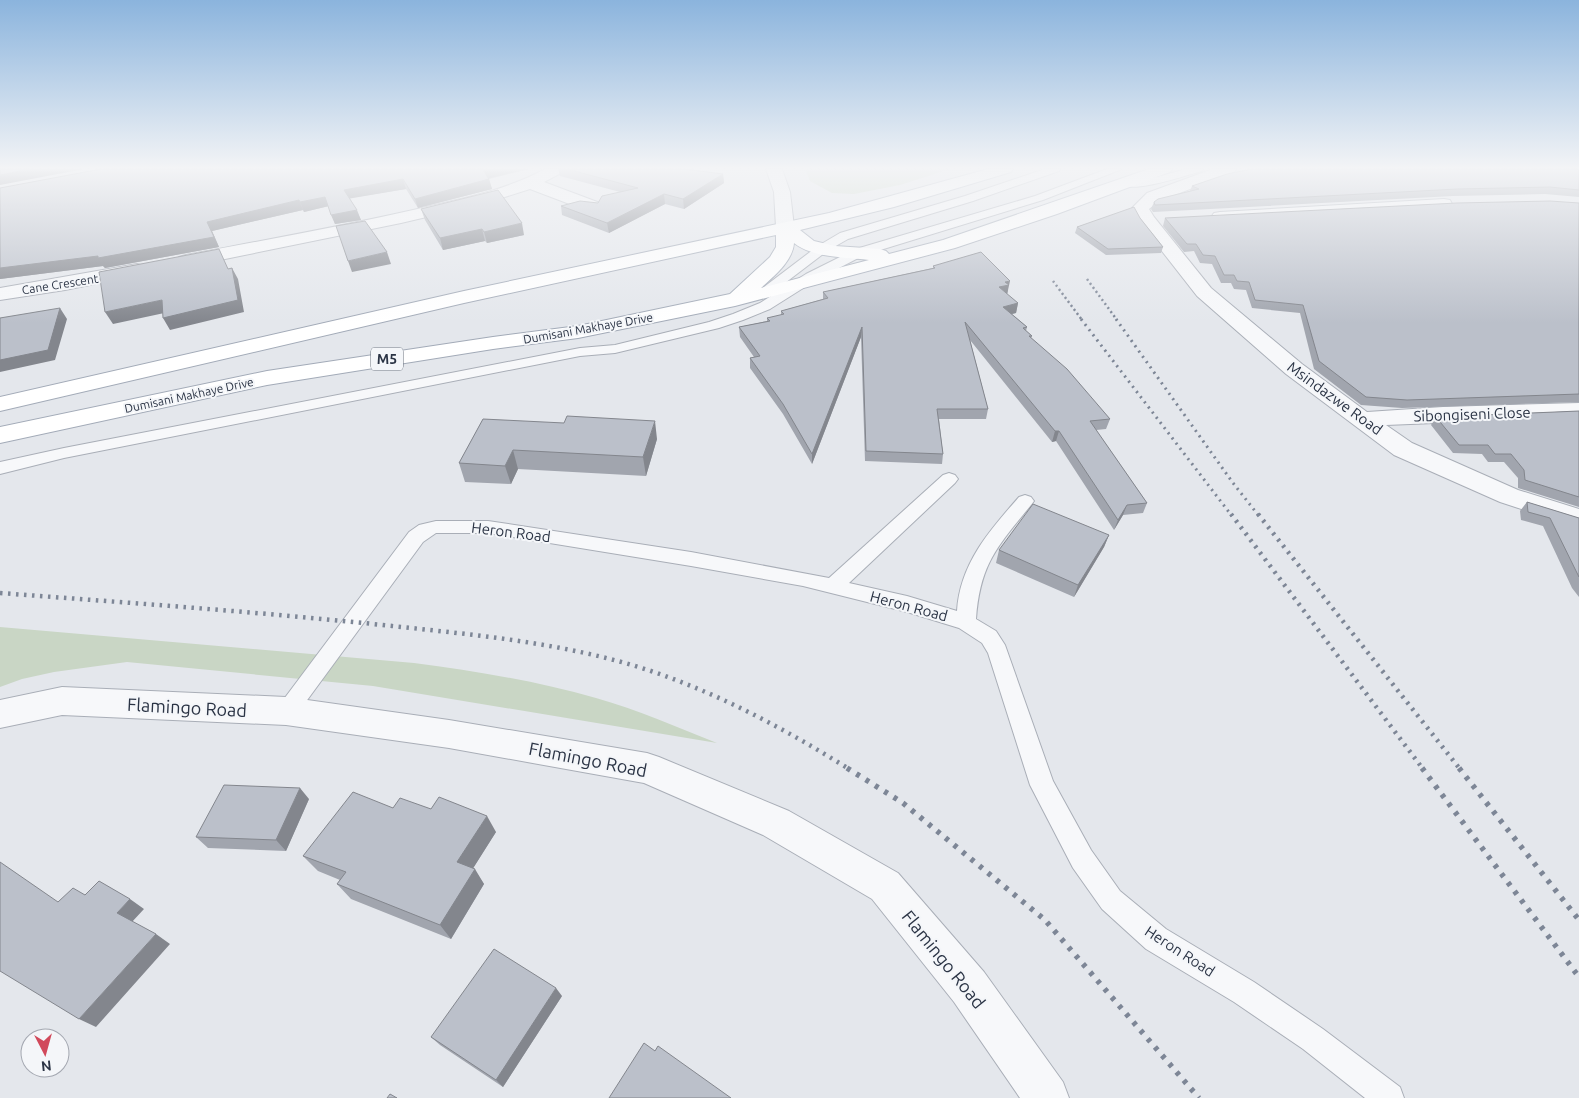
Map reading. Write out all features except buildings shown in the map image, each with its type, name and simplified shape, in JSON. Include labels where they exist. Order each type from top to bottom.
[{"type":"main road","points":[[0,404],[499,289],[814,220]]},
{"type":"main road","name":"Dumisani Makhaye Drive","points":[[0,435],[267,378],[465,347],[578,332],[735,300],[978,235],[1014,220]]},
{"type":"main road","points":[[785,227],[808,245],[820,248],[856,254],[890,255],[914,253]]},
{"type":"main road","points":[[735,300],[781,255],[785,247],[785,227]]},
{"type":"street","name":"Cane Crescent","points":[[0,294],[162,266],[393,220]]},
{"type":"street","points":[[784,220],[785,227]]},
{"type":"street","name":"Msindazwe Road","points":[[1154,220],[1204,292],[1294,369],[1403,448],[1451,472],[1508,496],[1579,518]]},
{"type":"street","name":"Sibongiseni Close","points":[[1364,419],[1443,414],[1579,410]]},
{"type":"street","name":"Flamingo Road","points":[[0,714],[62,701],[286,711],[449,734],[647,768],[776,823],[885,886],[969,987],[1047,1098]]},
{"type":"lane","points":[[580,352],[608,340],[727,310],[777,284],[820,248],[857,231],[894,220]]},
{"type":"lane","points":[[0,468],[64,453],[580,352],[616,349],[714,325],[754,312],[800,284],[856,254],[966,220]]},
{"type":"lane","points":[[833,586],[949,479]]},
{"type":"lane","points":[[966,622],[968,594],[976,569],[993,540],[1026,501]]},
{"type":"lane","name":"Heron Road","points":[[286,711],[416,537],[425,530],[436,527],[488,527],[692,559],[833,586],[907,604],[966,622],[989,637],[998,651],[1042,786],[1082,860],[1111,900],[1156,939],[1244,992],[1313,1039],[1389,1098]]},
{"type":"green space","points":[[0,627],[414,663],[483,673],[551,686],[596,698],[642,713],[717,743],[373,686],[127,662],[54,672],[22,679],[0,687]]},
{"type":"railway","points":[[1087,279],[1117,320]]},
{"type":"railway","points":[[1053,281],[1082,320]]},
{"type":"railway","points":[[1081,319],[1232,516]]},
{"type":"railway","points":[[1116,319],[1233,483],[1259,516]]},
{"type":"railway","points":[[1231,514],[1423,769]]},
{"type":"railway","points":[[1258,514],[1460,769]]},
{"type":"railway","points":[[0,593],[245,612],[392,626],[521,641],[585,653],[648,670],[701,690],[776,726],[849,769]]},
{"type":"railway","points":[[847,768],[903,803],[1045,920],[1199,1098]]},
{"type":"railway","points":[[1422,768],[1579,977]]},
{"type":"railway","points":[[1459,768],[1579,920]]}]
